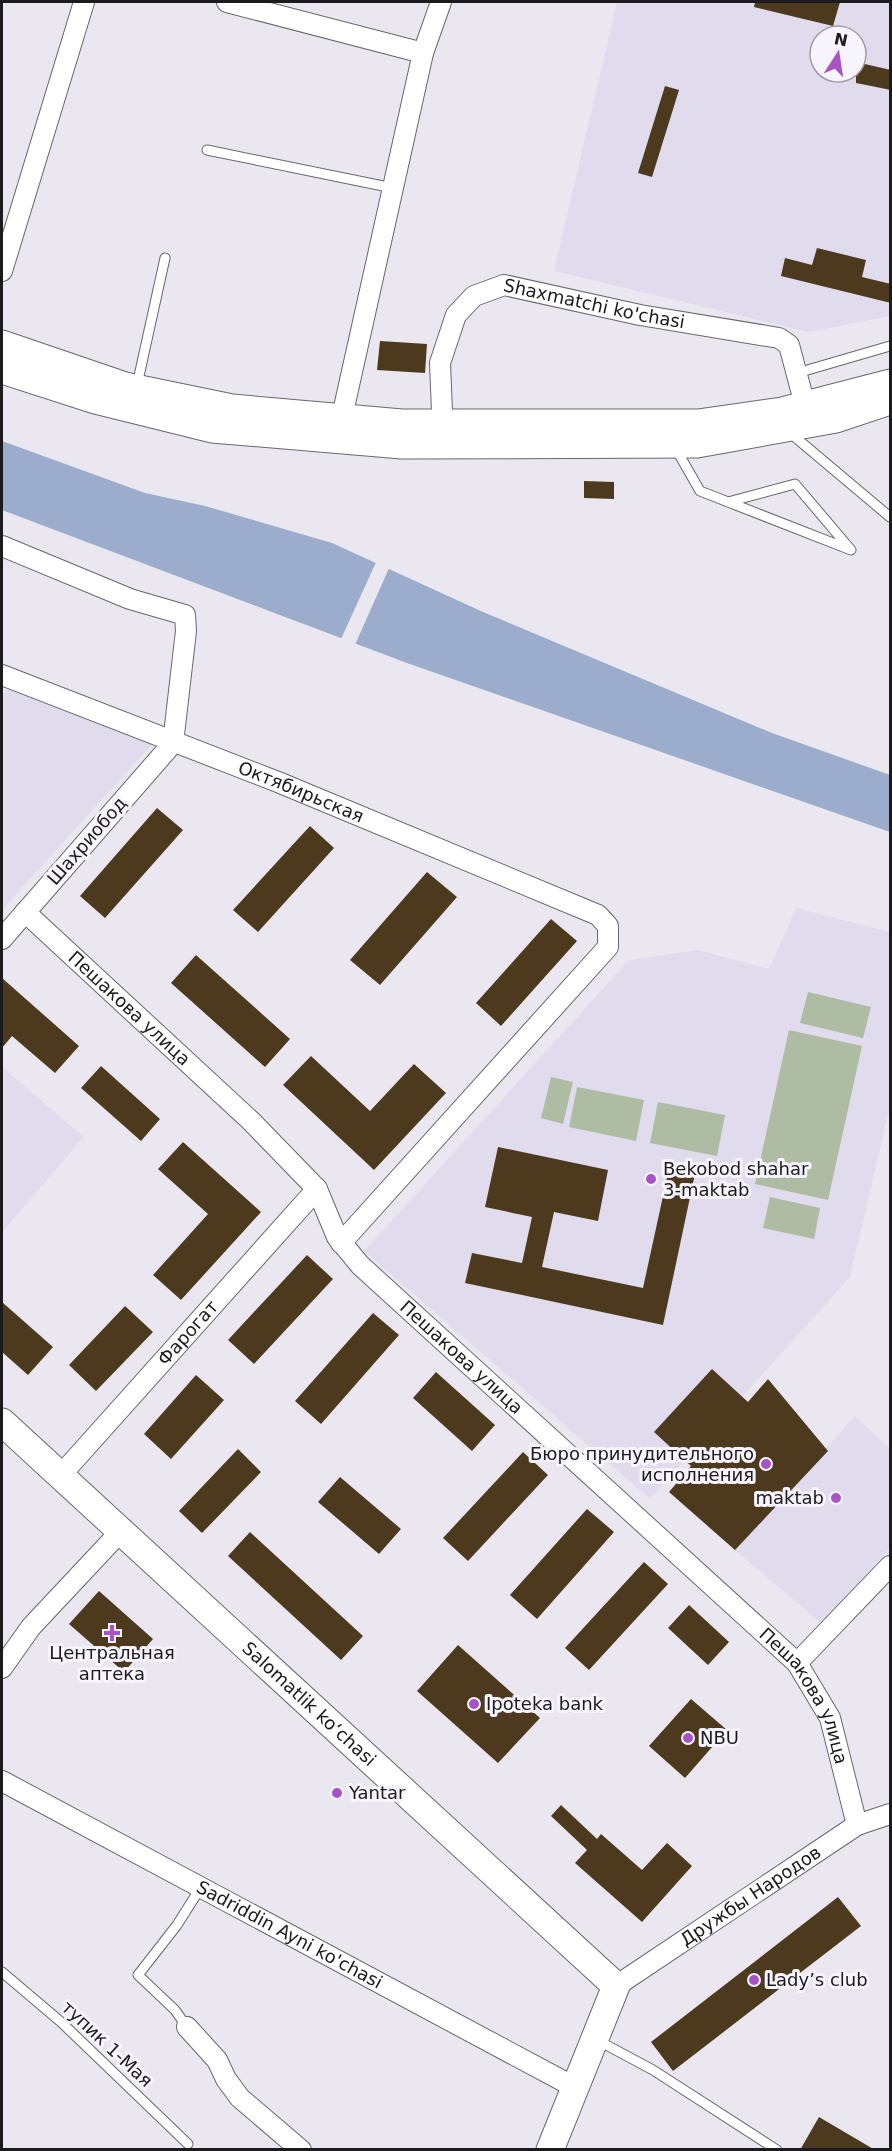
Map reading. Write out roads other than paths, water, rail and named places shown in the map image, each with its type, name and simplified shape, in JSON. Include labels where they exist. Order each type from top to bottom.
[{"type":"main road","points":[[2,344],[136,388],[339,430]]},
{"type":"main road","points":[[2,370],[95,400],[212,429],[339,430],[673,444],[697,444],[891,383]]},
{"type":"main road","points":[[443,434],[698,423],[790,415],[836,419],[891,401]]},
{"type":"main road","name":"Salomatlik ko‘chasi","points":[[2,1422],[616,1986]]},
{"type":"main road","points":[[550,2150],[616,1986]]},
{"type":"street","points":[[2,271],[84,2]]},
{"type":"street","points":[[227,2],[423,53]]},
{"type":"street","points":[[339,430],[423,53],[441,2]]},
{"type":"street","name":"Shaxmatchi ko'chasi","points":[[443,434],[440,363],[456,315],[474,296],[504,285],[640,315],[779,338],[789,345],[797,373],[790,415]]},
{"type":"street","points":[[2,546],[130,599],[185,615],[186,631],[173,742]]},
{"type":"street","name":"Октябирьская","points":[[2,675],[278,782],[598,915],[608,926],[608,947],[341,1243]]},
{"type":"street","name":"Шахриобод","points":[[2,939],[173,742]]},
{"type":"street","name":"Пешакова улица","points":[[25,912],[251,1121],[316,1189],[341,1243],[360,1265],[797,1663],[830,1718],[857,1825]]},
{"type":"street","name":"Фарогат","points":[[60,1476],[316,1189]]},
{"type":"street","points":[[2,1668],[31,1627],[120,1532]]},
{"type":"street","points":[[797,1663],[891,1566]]},
{"type":"street","name":"Sadriddin Ayni ko'chasi","points":[[2,1781],[576,2088]]},
{"type":"street","name":"Дружбы Народов","points":[[616,1986],[857,1825],[891,1814]]},
{"type":"street","points":[[187,2027],[217,2060],[226,2079],[240,2098],[301,2150]]},
{"type":"lane","points":[[207,150],[393,188]]},
{"type":"lane","points":[[136,388],[165,258]]},
{"type":"lane","points":[[797,373],[891,346]]},
{"type":"lane","points":[[790,415],[891,517]]},
{"type":"lane","points":[[673,444],[700,491],[728,502],[795,528],[851,550],[795,484],[728,502]]},
{"type":"lane","points":[[187,2027],[175,2010],[138,1975],[177,1925],[201,1887]]},
{"type":"lane","name":"тупик 1-Мая","points":[[2,1972],[61,2022],[188,2144]]},
{"type":"lane","points":[[595,2039],[652,2070],[777,2150]]},
{"type":"water","points":[[2,441],[145,493],[205,506],[332,543],[483,612],[772,733],[890,775],[890,832],[407,663],[2,510]]},
{"type":"place","name":"Bekobod shahar 3-maktab","points":[[651,1179]]},
{"type":"place","name":"Бюро принудительного исполнения","points":[[766,1464]]},
{"type":"place","name":"maktab","points":[[836,1498]]},
{"type":"place","name":"Центральная аптека","points":[[112,1633]]},
{"type":"place","name":"Ipoteka bank","points":[[474,1704]]},
{"type":"place","name":"NBU","points":[[688,1738]]},
{"type":"place","name":"Yantar","points":[[337,1793]]},
{"type":"place","name":"Lady’s club","points":[[754,1980]]}]
